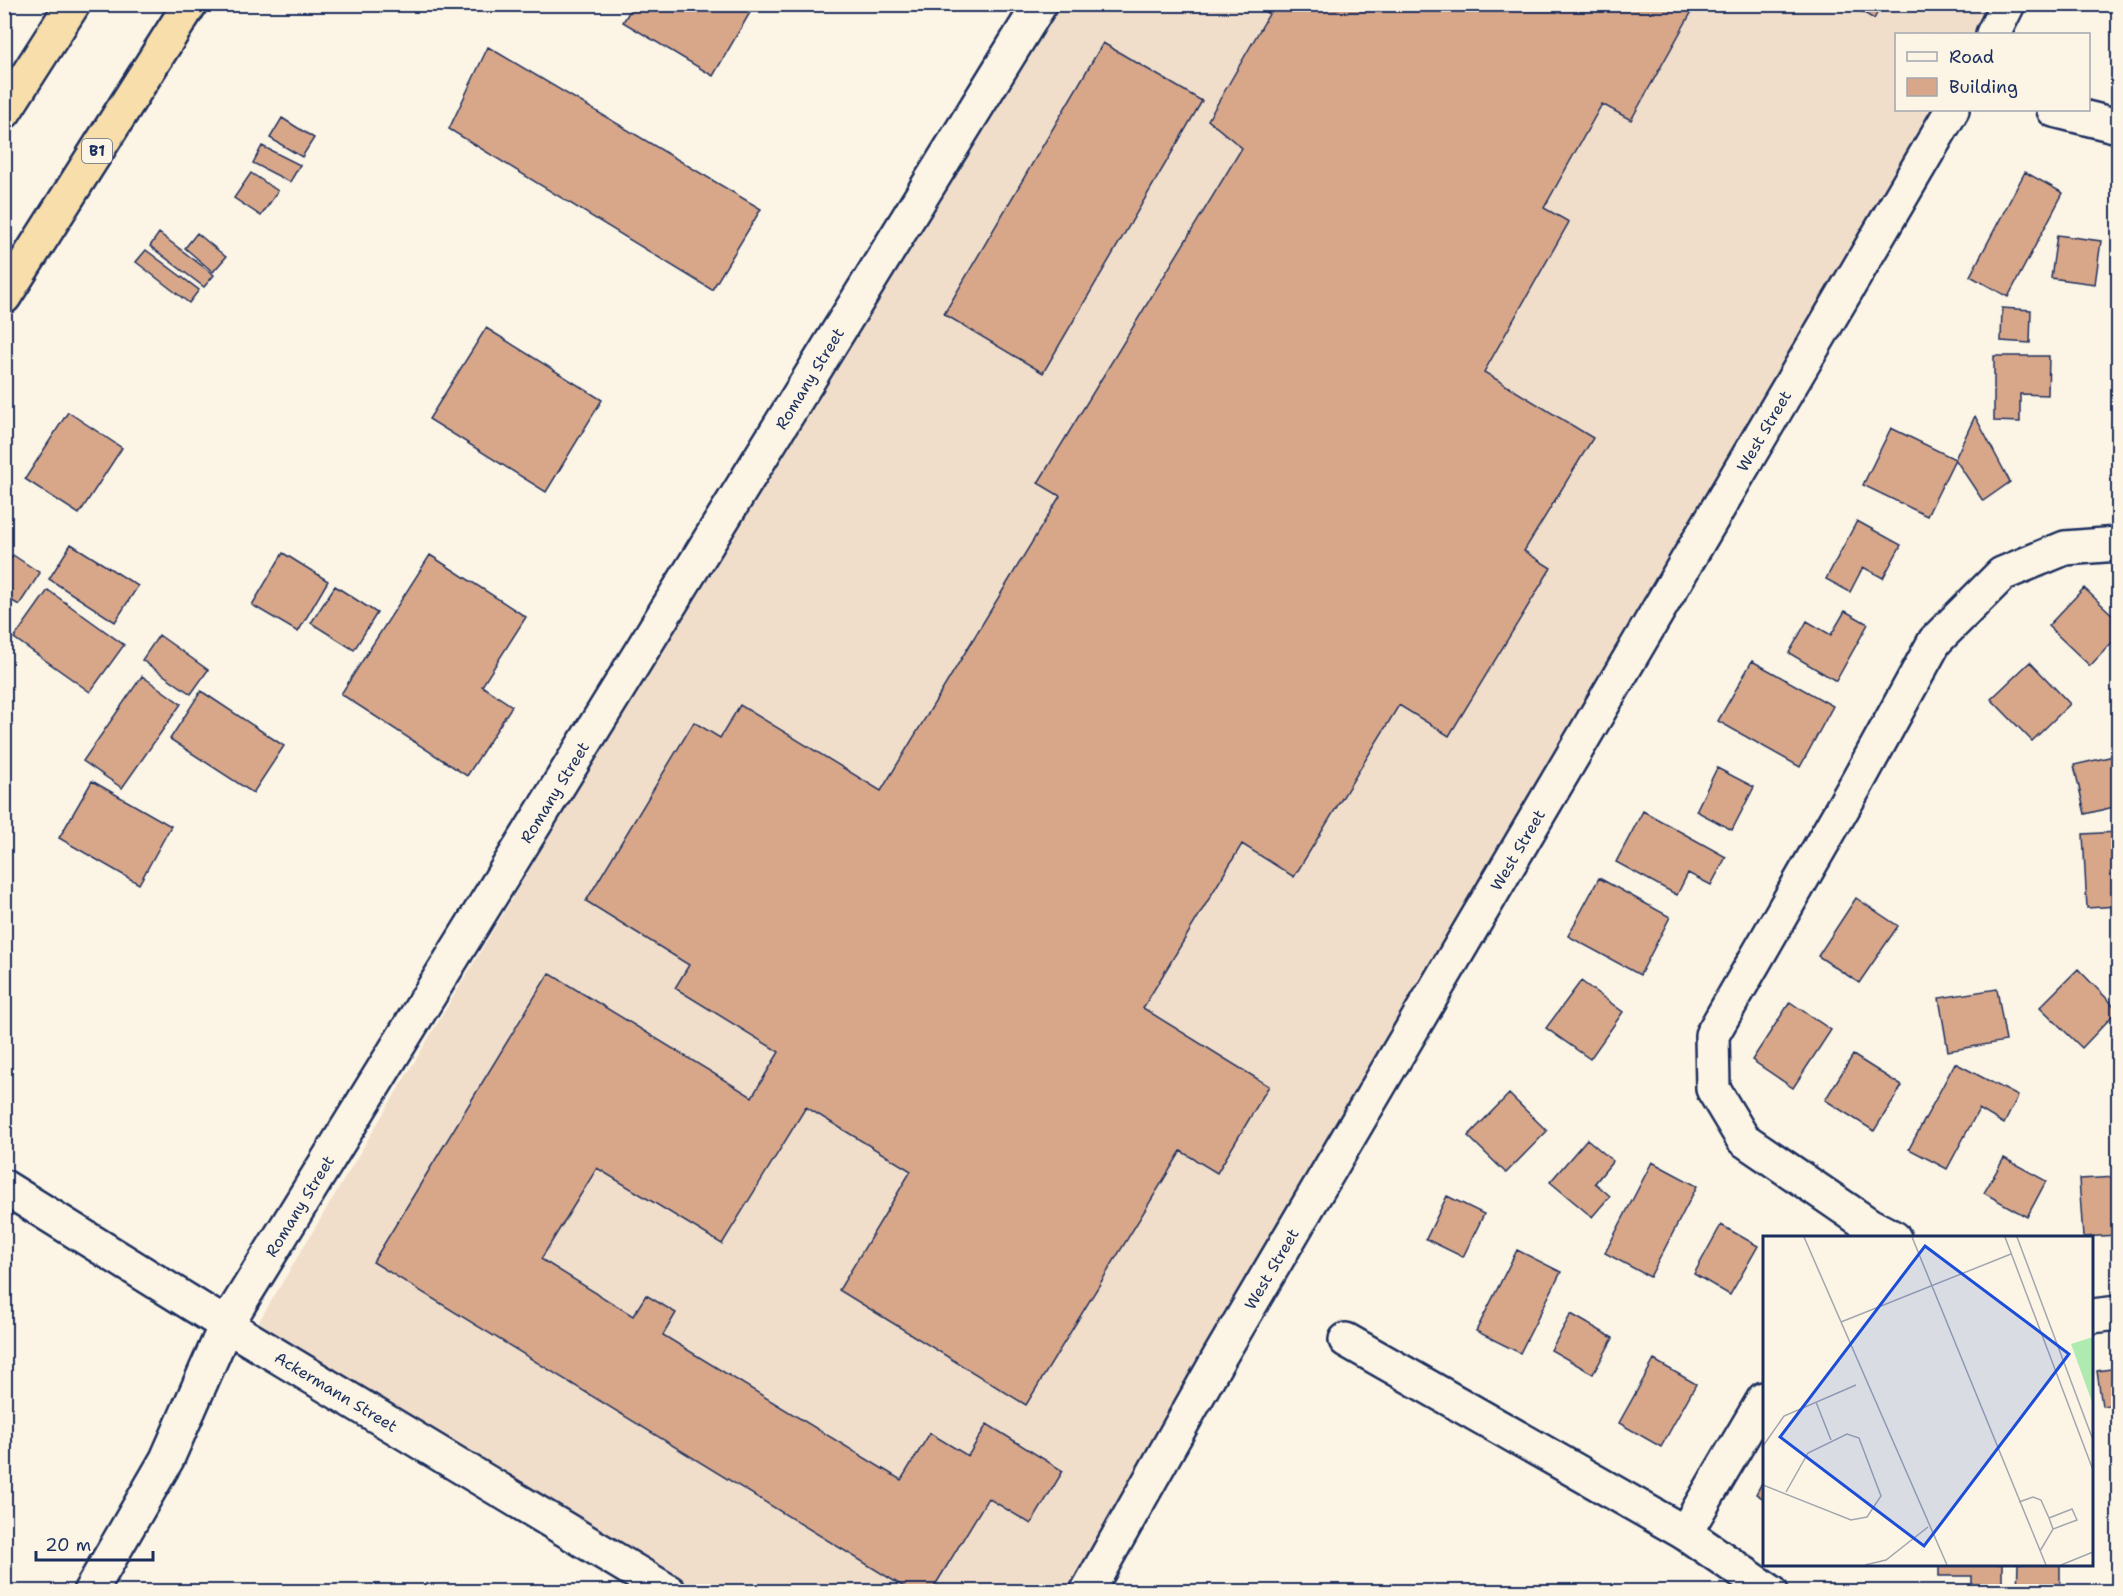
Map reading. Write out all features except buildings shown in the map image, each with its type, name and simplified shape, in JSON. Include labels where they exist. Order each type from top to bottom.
[{"type":"highway","points":[[4,112],[73,4]]},
{"type":"highway","name":"B1","points":[[4,297],[190,4]]},
{"type":"street","name":"Romany Street","points":[[90,1592],[167,1459],[226,1325],[1040,4]]},
{"type":"street","points":[[1994,33],[2008,4]]},
{"type":"street","name":"West Street","points":[[1087,1592],[1220,1356],[1951,111]]},
{"type":"street","points":[[2058,111],[2118,126]]},
{"type":"street","points":[[1874,1233],[1743,1139],[1713,1089],[1712,1035],[1857,783],[1935,641],[2002,573],[2065,548],[2118,544]]},
{"type":"street","name":"Ackermann Street","points":[[4,1187],[226,1325],[669,1592]]},
{"type":"street","points":[[2093,1316],[2118,1313]]},
{"type":"street","points":[[1346,1340],[1685,1533],[1771,1592]]},
{"type":"street","points":[[1685,1533],[1763,1401]]},
{"type":"shaded area","points":[[1047,5],[1991,5],[1975,33],[1895,33],[1895,111],[1930,111],[1087,1591],[669,1591],[249,1338]]}]
